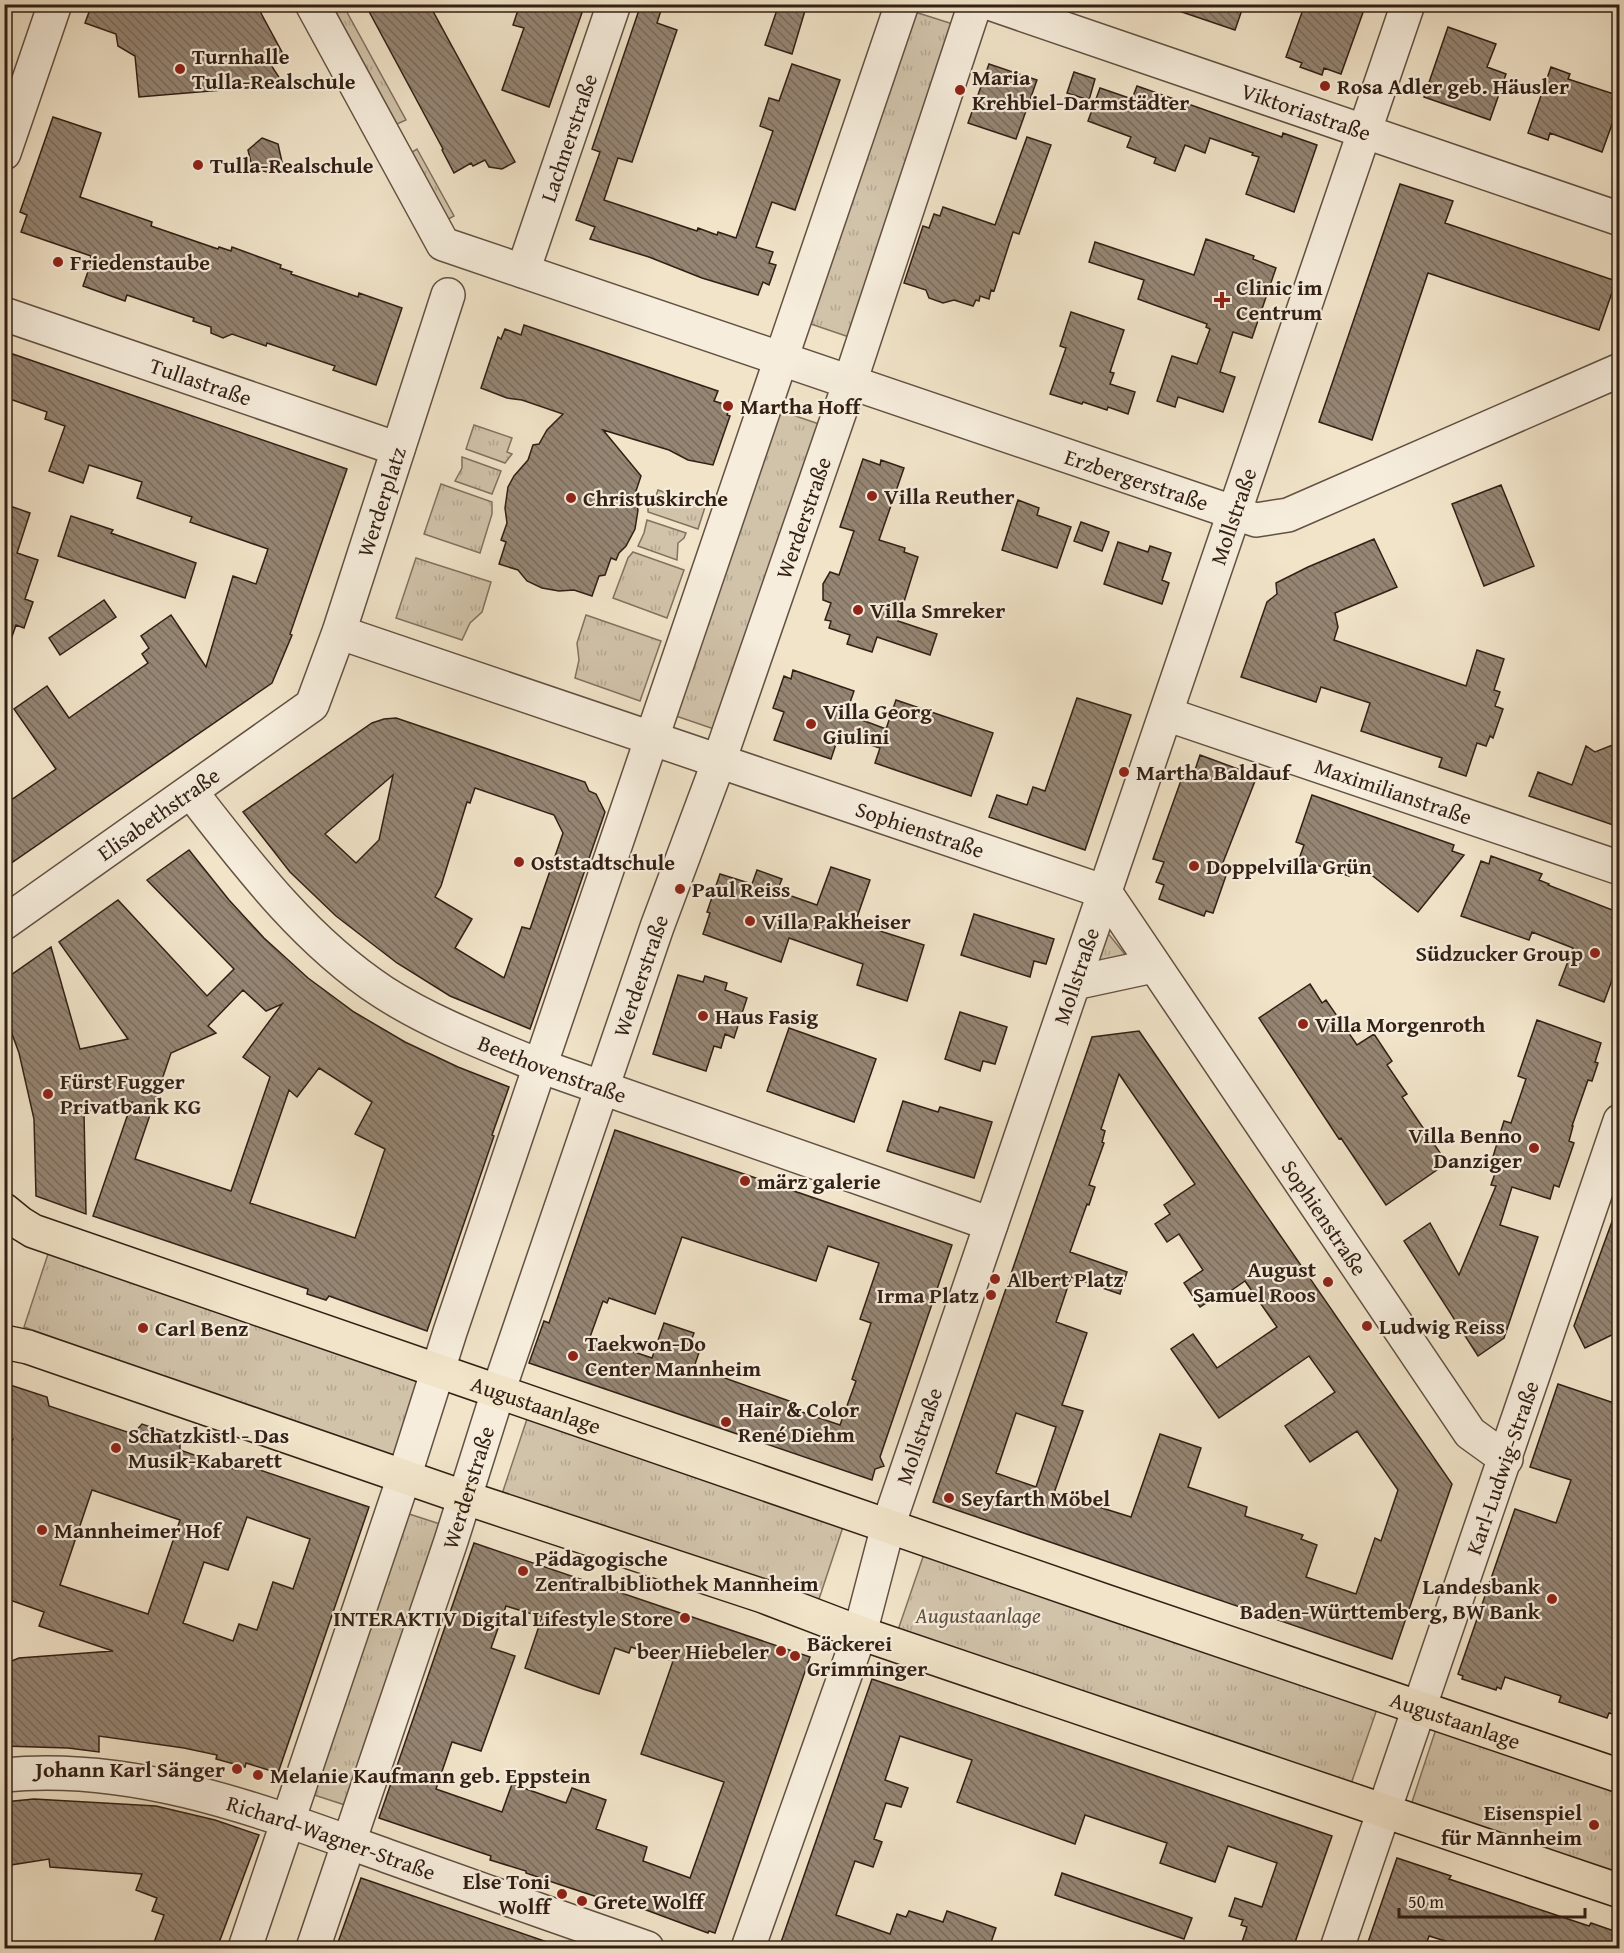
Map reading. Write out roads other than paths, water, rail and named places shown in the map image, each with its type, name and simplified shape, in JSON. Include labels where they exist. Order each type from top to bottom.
[{"type":"main road","name":"Augustaanlage","points":[[4,1210],[33,1231],[1620,1776]]},
{"type":"main road","points":[[4,1342],[69,1361],[466,1498],[763,1596],[860,1633],[1620,1891]]},
{"type":"street","points":[[4,153],[55,4]]},
{"type":"street","points":[[312,4],[443,244],[782,359]]},
{"type":"street","name":"Lachnerstraße","points":[[523,271],[614,4]]},
{"type":"street","points":[[245,1948],[540,1066],[903,4]]},
{"type":"street","name":"Werderstraße","points":[[314,1948],[466,1498],[498,1392],[657,927],[719,761],[850,382],[975,4]]},
{"type":"street","name":"Viktoriastraße","points":[[992,4],[1620,219]]},
{"type":"street","name":"Mollstraße","points":[[748,1948],[860,1633],[888,1526],[1408,4]]},
{"type":"street","name":"Werderplatz","points":[[312,705],[339,632],[448,296]]},
{"type":"street","name":"Tullastraße","points":[[4,314],[398,449]]},
{"type":"street","name":"Erzbergerstraße","points":[[782,359],[1256,520],[1288,515],[1620,370]]},
{"type":"street","points":[[350,636],[652,739]]},
{"type":"street","name":"Elisabethstraße","points":[[4,923],[312,705]]},
{"type":"street","name":"Maximilianstraße","points":[[1166,714],[1620,868]]},
{"type":"street","name":"Sophienstraße","points":[[652,739],[1105,892],[1470,1433],[1506,1459]]},
{"type":"street","name":"Beethovenstraße","points":[[191,792],[252,870],[309,931],[343,962],[383,992],[427,1017],[480,1042],[540,1066],[991,1224]]},
{"type":"street","points":[[1074,983],[1153,966]]},
{"type":"street","name":"Karl-Ludwig-Straße","points":[[1337,1948],[1620,1121]]},
{"type":"street","name":"Richard-Wagner-Straße","points":[[4,1775],[32,1772],[95,1775],[160,1784],[217,1798],[647,1948]]},
{"type":"place","name":"Turnhalle Tulla-Realschule","points":[[180,69]]},
{"type":"place","name":"Rosa Adler geb. Häusler","points":[[1325,86]]},
{"type":"place","name":"Maria Krehbiel-Darmstädter","points":[[960,90]]},
{"type":"place","name":"Tulla-Realschule","points":[[198,165]]},
{"type":"place","name":"Friedenstaube","points":[[58,262]]},
{"type":"place","name":"Clinic im Centrum","points":[[1222,300]]},
{"type":"place","name":"Martha Hoff","points":[[728,406]]},
{"type":"place","name":"Villa Reuther","points":[[872,496]]},
{"type":"place","name":"Christuskirche","points":[[571,498]]},
{"type":"place","name":"Villa Smreker","points":[[858,610]]},
{"type":"place","name":"Villa Georg Giulini","points":[[811,724]]},
{"type":"place","name":"Martha Baldauf","points":[[1124,772]]},
{"type":"place","name":"Oststadtschule","points":[[519,862]]},
{"type":"place","name":"Doppelvilla Grün","points":[[1194,866]]},
{"type":"place","name":"Paul Reiss","points":[[680,889]]},
{"type":"place","name":"Villa Pakheiser","points":[[750,921]]},
{"type":"place","name":"Südzucker Group","points":[[1595,953]]},
{"type":"place","name":"Haus Fasig","points":[[703,1016]]},
{"type":"place","name":"Villa Morgenroth","points":[[1303,1024]]},
{"type":"place","name":"Fürst Fugger Privatbank KG","points":[[48,1094]]},
{"type":"place","name":"Villa Benno Danziger","points":[[1534,1148]]},
{"type":"place","name":"märz galerie","points":[[745,1181]]},
{"type":"place","name":"Albert Platz","points":[[995,1279]]},
{"type":"place","name":"August Samuel Roos","points":[[1328,1282]]},
{"type":"place","name":"Irma Platz","points":[[991,1295]]},
{"type":"place","name":"Ludwig Reiss","points":[[1367,1326]]},
{"type":"place","name":"Carl Benz","points":[[143,1328]]},
{"type":"place","name":"Taekwon-Do Center Mannheim","points":[[573,1356]]},
{"type":"place","name":"Hair & Color René Diehm","points":[[726,1422]]},
{"type":"place","name":"Schatzkistl - Das Musik-Kabarett","points":[[116,1448]]},
{"type":"place","name":"Seyfarth Möbel","points":[[949,1498]]},
{"type":"place","name":"Mannheimer Hof","points":[[42,1530]]},
{"type":"place","name":"Pädagogische Zentralbibliothek Mannheim","points":[[523,1571]]},
{"type":"place","name":"Landesbank Baden-Württemberg, BW Bank","points":[[1552,1599]]},
{"type":"place","name":"INTERAKTIV Digital Lifestyle Store","points":[[685,1618]]},
{"type":"place","name":"beer Hiebeler","points":[[781,1651]]},
{"type":"place","name":"Bäckerei Grimminger","points":[[795,1656]]},
{"type":"place","name":"Johann Karl Sänger","points":[[237,1769]]},
{"type":"place","name":"Melanie Kaufmann geb. Eppstein","points":[[258,1775]]},
{"type":"place","name":"Eisenspiel für Mannheim","points":[[1594,1825]]},
{"type":"place","name":"Else Toni Wolff","points":[[562,1894]]},
{"type":"place","name":"Grete Wolff","points":[[582,1901]]}]
